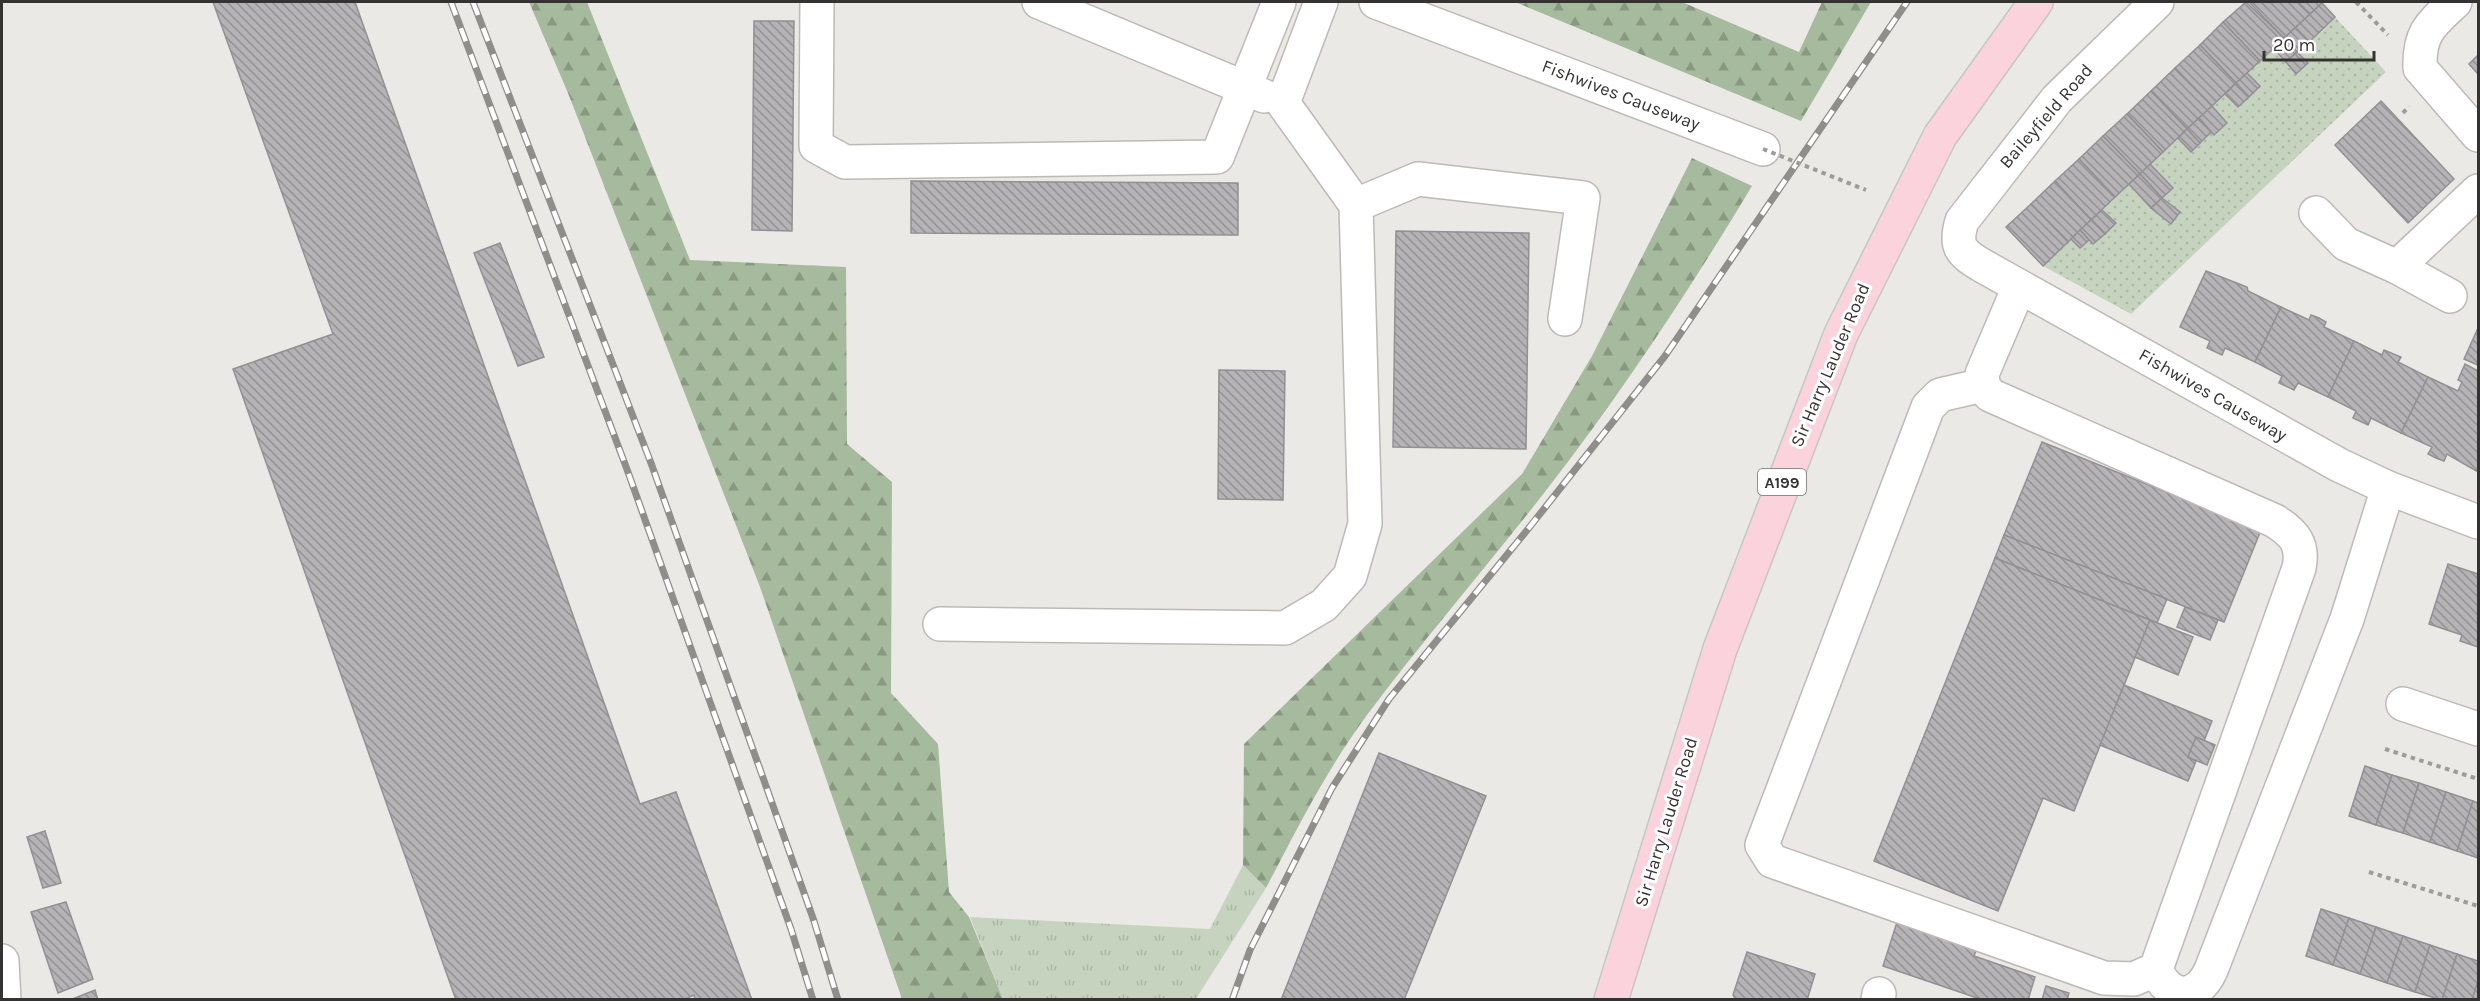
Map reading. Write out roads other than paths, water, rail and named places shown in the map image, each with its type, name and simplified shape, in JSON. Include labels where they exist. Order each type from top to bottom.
[{"type":"main road","name":"Sir Harry Lauder Road","points":[[1611,999],[1720,649],[1841,334],[1940,136],[2036,2]]},
{"type":"street","points":[[817,2],[816,146],[845,162],[1217,158],[1279,2]]},
{"type":"street","points":[[940,624],[1285,628],[1324,605],[1350,576],[1365,524],[1356,205],[1283,103],[1039,2]]},
{"type":"street","points":[[1283,103],[1321,2]]},
{"type":"street","name":"Fishwives Causeway","points":[[1376,2],[1763,149]]},
{"type":"street","name":"Baileyfield Road","points":[[1959,247],[1958,234],[1962,221],[2043,115],[2086,68],[2157,2]]},
{"type":"street","points":[[2455,2],[2433,22],[2420,45],[2420,69],[2478,135]]},
{"type":"street","points":[[1356,205],[1418,179],[1583,198],[1566,319]]},
{"type":"street","points":[[2397,267],[2478,191]]},
{"type":"street","points":[[2316,213],[2346,244],[2397,267],[2450,296]]},
{"type":"street","name":"Fishwives Causeway","points":[[1959,247],[1967,257],[2295,442],[2388,488],[2478,522]]},
{"type":"street","points":[[2019,287],[1982,374],[1983,385],[1990,395],[2275,521],[2290,531],[2299,543],[2301,555],[2299,568],[2156,969],[2160,980],[2168,988],[2179,993],[2193,992],[2204,985],[2347,618],[2388,488]]},
{"type":"street","points":[[1983,385],[1940,395],[1928,406],[1762,845],[1772,861],[2104,978],[2134,979],[2156,969]]},
{"type":"street","points":[[2403,704],[2478,729]]},
{"type":"street","points":[[2,961],[4,999]]},
{"type":"railway","points":[[451,2],[628,472],[791,929],[813,1000]]},
{"type":"railway","points":[[473,2],[651,463],[814,921],[838,1000]]},
{"type":"railway","points":[[1232,1000],[1250,950],[1332,788],[1389,699],[1665,356],[1907,2]]}]
